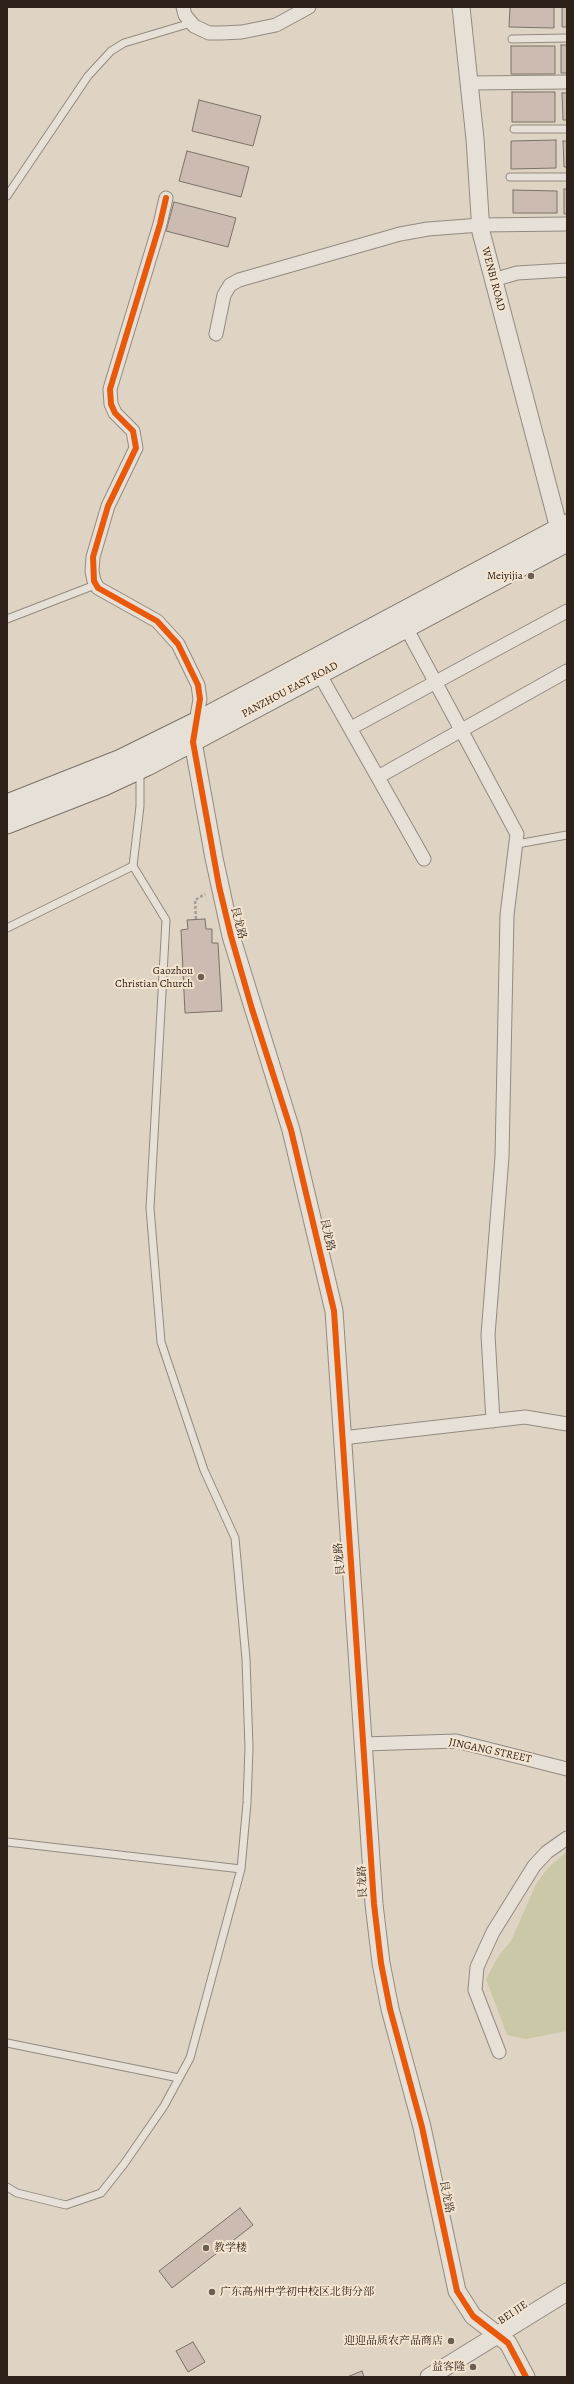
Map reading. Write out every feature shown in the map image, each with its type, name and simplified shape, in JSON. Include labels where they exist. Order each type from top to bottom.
[{"type":"main road","name":"PANZHOU EAST ROAD","points":[[7,804],[73,779],[315,667],[565,537]]},
{"type":"main road","name":"PANZHOU EAST ROAD","points":[[9,820],[104,786],[140,769],[193,742],[315,667]]},
{"type":"street","points":[[183,7],[191,24],[209,33],[242,32],[276,25],[308,7]]},
{"type":"street","name":"WENBI ROAD","points":[[461,7],[470,83],[480,225],[493,280],[565,537]]},
{"type":"street","points":[[470,83],[567,82]]},
{"type":"street","points":[[166,198],[160,224],[110,389],[111,404],[115,412],[133,431],[136,448],[108,506],[94,557],[92,570],[95,585],[157,621],[178,644],[198,685],[200,699],[196,722]]},
{"type":"street","points":[[216,334],[224,296],[230,285],[239,280],[400,234],[428,229],[480,225],[567,224]]},
{"type":"street","points":[[493,280],[517,273],[567,270]]},
{"type":"street","points":[[350,728],[436,683],[567,611]]},
{"type":"street","points":[[403,621],[516,830],[517,844],[507,915],[502,1157],[488,1329],[493,1420]]},
{"type":"street","points":[[315,667],[424,859]]},
{"type":"street","points":[[378,777],[567,671]]},
{"type":"street","name":"艮龙路","points":[[196,722],[193,742],[218,879],[231,936],[291,1130],[332,1304],[374,1904],[381,1963],[390,2009],[422,2126],[452,2278],[461,2299],[473,2316],[499,2335],[514,2350],[526,2377]]},
{"type":"street","points":[[342,1438],[525,1417],[567,1424]]},
{"type":"street","name":"JINGANG STREET","points":[[364,1744],[456,1742],[567,1769]]},
{"type":"street","points":[[499,2052],[475,1990],[477,1967],[493,1932],[534,1866],[547,1852],[567,1838]]},
{"type":"street","name":"BEI JIE","points":[[429,2377],[567,2292]]},
{"type":"lane","points":[[7,196],[88,76],[111,51],[124,43],[191,24]]},
{"type":"lane","points":[[512,38],[567,38]]},
{"type":"lane","points":[[514,129],[567,129]]},
{"type":"lane","points":[[510,177],[567,177]]},
{"type":"lane","points":[[7,619],[95,585]]},
{"type":"lane","points":[[7,2187],[17,2193],[66,2205],[101,2193],[155,2119],[190,2058],[241,1869],[247,1803],[249,1748],[246,1659],[235,1538],[204,1470],[161,1342],[150,1208],[166,920],[133,866],[140,806],[140,769],[138,750]]},
{"type":"lane","points":[[517,844],[567,835]]},
{"type":"lane","points":[[7,928],[133,866]]},
{"type":"lane","points":[[7,1842],[241,1869]]},
{"type":"lane","points":[[7,2043],[179,2078]]},
{"type":"path","points":[[195,900],[196,919]]},
{"type":"shaded area","points":[[567,1851],[567,2031],[526,2039],[507,2035],[486,1979],[499,1955],[511,1941],[536,1884],[548,1868]]},
{"type":"building","points":[[510,7],[554,7],[554,28],[509,27]]},
{"type":"building","points":[[562,7],[567,7],[567,27],[562,27]]},
{"type":"building","points":[[561,45],[567,45],[567,73],[561,73]]},
{"type":"building","points":[[511,46],[555,46],[555,74],[511,74]]},
{"type":"building","points":[[512,92],[555,92],[555,122],[512,122]]},
{"type":"building","points":[[562,93],[567,93],[567,120],[563,120]]},
{"type":"building","points":[[199,100],[261,116],[253,146],[192,131]]},
{"type":"building","points":[[556,140],[556,168],[511,169],[511,141]]},
{"type":"building","points":[[563,141],[567,141],[567,167],[564,167]]},
{"type":"building","points":[[187,151],[249,167],[241,197],[179,181]]},
{"type":"building","points":[[564,189],[567,189],[567,214],[564,214]]},
{"type":"building","points":[[513,190],[557,191],[557,213],[513,213]]},
{"type":"building","points":[[174,202],[236,218],[228,247],[166,231]]},
{"type":"building","name":"Gaozhou Christian Church","points":[[205,919],[206,929],[212,929],[212,943],[218,943],[222,1011],[185,1013],[181,930],[188,929],[187,920]]},
{"type":"building","name":"教学楼","points":[[240,2208],[253,2225],[172,2288],[159,2271]]},
{"type":"building","points":[[193,2342],[205,2362],[188,2372],[176,2351]]},
{"type":"building","points":[[362,2371],[364,2377],[347,2377]]},
{"type":"cycle path","points":[[166,198],[160,224],[110,389],[111,404],[115,413],[133,431],[136,448],[108,506],[93,557],[94,581],[98,588],[157,621],[178,644],[198,685],[200,699],[193,742],[219,886],[231,936],[252,1009],[291,1130],[334,1311],[374,1904],[381,1963],[390,2009],[422,2127],[457,2291],[473,2316],[508,2343],[526,2377]]},
{"type":"place","name":"Meiyijia","points":[[531,576]]},
{"type":"place","name":"Gaozhou Christian Church","points":[[201,977]]},
{"type":"place","name":"教学楼","points":[[206,2248]]},
{"type":"place","name":"广东高州中学初中校区北街分部","points":[[212,2292]]},
{"type":"place","name":"迎迎品质农产品商店","points":[[451,2341]]},
{"type":"place","name":"益客隆","points":[[473,2367]]}]
